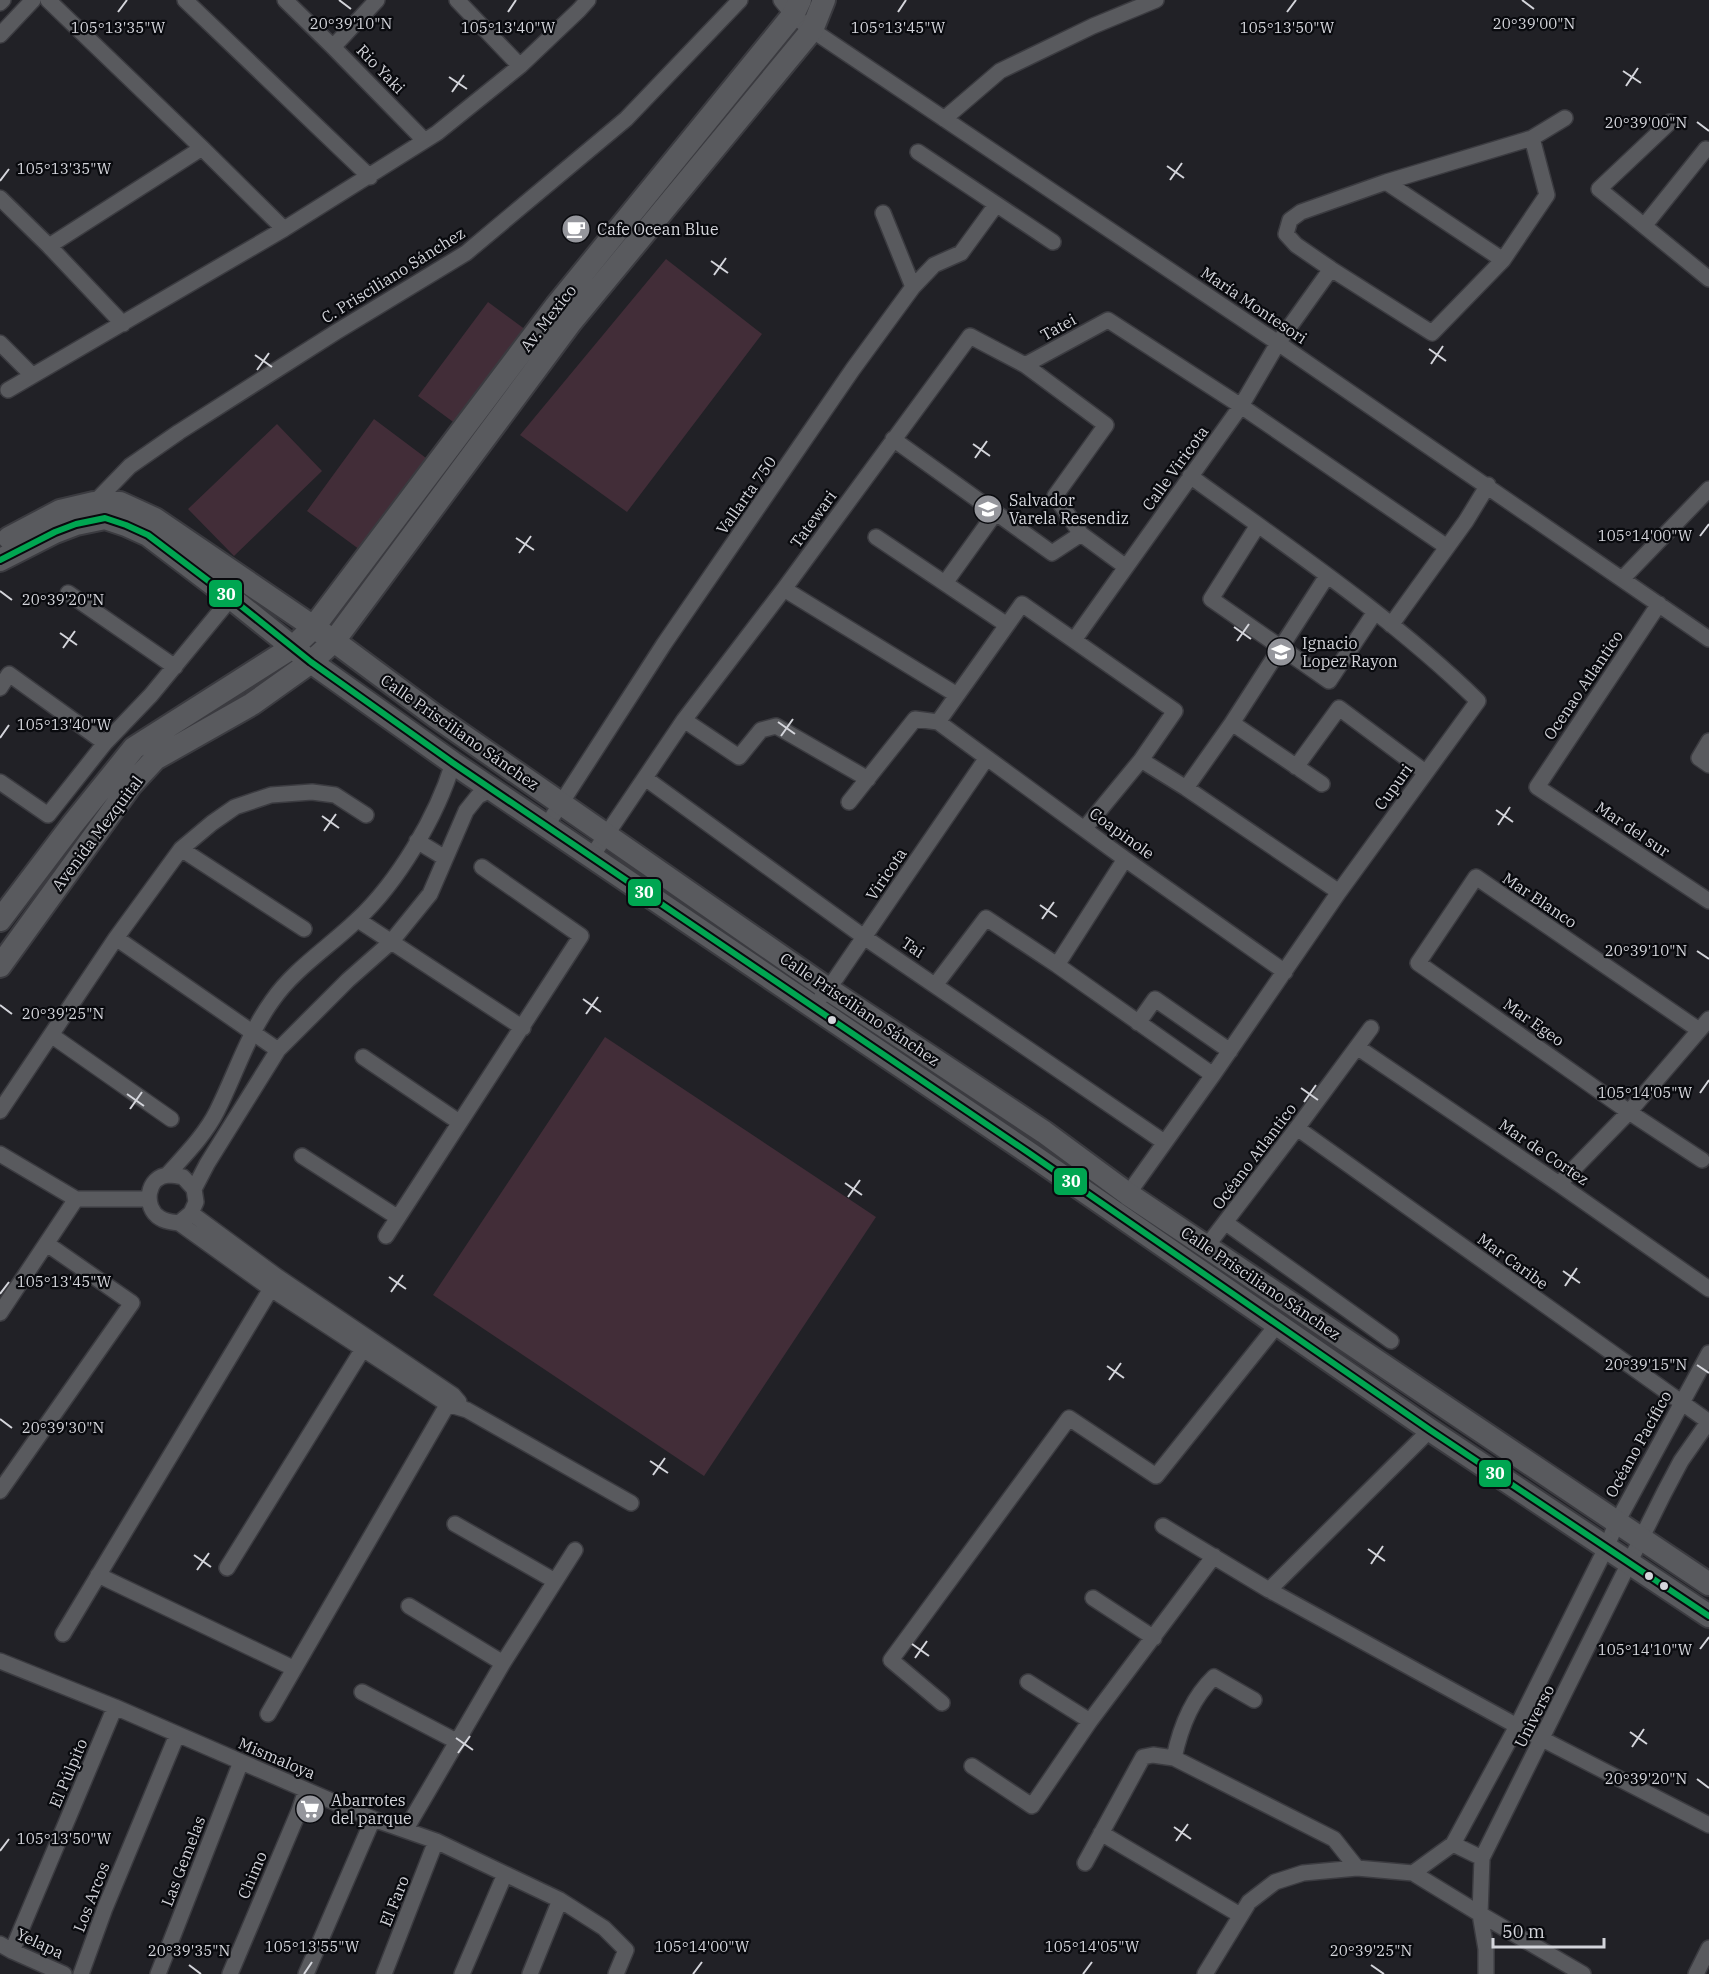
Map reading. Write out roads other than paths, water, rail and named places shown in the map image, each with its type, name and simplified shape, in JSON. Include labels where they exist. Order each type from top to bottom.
[{"type":"main road","name":"Av. Mexico","points":[[334,641],[571,321],[812,30],[824,0]]},
{"type":"main road","name":"Av. Mexico","points":[[313,628],[556,306],[791,5]]},
{"type":"main road","name":"Calle Prisciliano Sánchez","points":[[0,543],[60,512],[94,503],[120,503],[155,519],[334,641],[435,716],[828,989],[1044,1132],[1128,1194],[1709,1584]]},
{"type":"main road","name":"Calle Prisciliano Sánchez","points":[[0,560],[55,532],[76,524],[105,518],[148,535],[311,662],[453,763],[1029,1153],[1430,1430],[1709,1616]]},
{"type":"main road","name":"Avenida Mezquital","points":[[0,920],[134,748],[293,647],[313,628]]},
{"type":"main road","name":"Avenida Mezquital","points":[[0,966],[131,785],[155,759],[252,704],[311,662],[334,641]]},
{"type":"street","points":[[0,3],[3,0]]},
{"type":"street","points":[[0,34],[33,0]]},
{"type":"street","points":[[48,0],[284,229]]},
{"type":"street","points":[[185,0],[370,177]]},
{"type":"street","name":"Rio Yaki","points":[[285,0],[424,140]]},
{"type":"street","points":[[333,47],[377,0]]},
{"type":"street","points":[[457,0],[520,66]]},
{"type":"street","points":[[8,390],[284,229],[437,133],[520,66],[588,0]]},
{"type":"street","name":"C. Prisciliano Sánchez","points":[[94,503],[130,466],[179,432],[466,253],[626,119],[740,0]]},
{"type":"street","points":[[944,119],[1000,71],[1093,26],[1156,0]]},
{"type":"street","name":"María Montesori","points":[[791,5],[812,30],[1488,485],[1709,639]]},
{"type":"street","points":[[1532,138],[1547,195],[1503,260],[1432,333],[1331,269],[1296,245],[1286,234],[1290,220],[1301,212],[1386,182],[1532,138],[1565,118]]},
{"type":"street","points":[[1670,123],[1599,189],[1709,279]]},
{"type":"street","points":[[49,246],[202,148]]},
{"type":"street","points":[[1644,226],[1706,149]]},
{"type":"street","points":[[918,152],[1053,242]]},
{"type":"street","points":[[1386,182],[1503,260]]},
{"type":"street","points":[[0,198],[123,324]]},
{"type":"street","name":"Vallarta 750","points":[[547,825],[664,644],[853,369],[913,287],[934,265],[961,253],[996,205]]},
{"type":"street","points":[[883,213],[913,287]]},
{"type":"street","name":"Calle Viricota","points":[[1074,640],[1241,406],[1278,343],[1331,269]]},
{"type":"street","name":"Tatei","points":[[1025,365],[1108,320],[1241,406]]},
{"type":"street","name":"Tatewari","points":[[592,856],[684,720],[784,589],[970,336],[1025,365],[1106,425],[1054,496],[1082,534]]},
{"type":"street","points":[[0,343],[32,375]]},
{"type":"street","points":[[1241,406],[1447,547]]},
{"type":"street","points":[[893,439],[1052,553],[1082,534],[1126,567]]},
{"type":"street","name":"Cupuri","points":[[1128,1194],[1286,972],[1339,892],[1478,701],[1441,665],[1375,612],[1190,476]]},
{"type":"street","points":[[1391,625],[1488,485]]},
{"type":"street","points":[[1622,579],[1709,489]]},
{"type":"street","points":[[945,583],[996,512]]},
{"type":"street","points":[[1258,525],[1211,599],[1329,681],[1375,612]]},
{"type":"street","points":[[876,537],[1007,625]]},
{"type":"street","points":[[1186,788],[1232,723],[1326,576]]},
{"type":"street","points":[[784,589],[957,695]]},
{"type":"street","points":[[68,593],[175,667]]},
{"type":"street","points":[[0,782],[48,815],[105,743],[151,695],[231,598]]},
{"type":"street","points":[[849,802],[915,719],[938,722],[1022,604],[1174,711],[1141,760],[1085,828]]},
{"type":"street","name":"Ocenao Atlantico","points":[[1538,786],[1659,604]]},
{"type":"street","points":[[0,688],[9,674],[105,743]]},
{"type":"street","points":[[1296,767],[1339,708],[1425,772]]},
{"type":"street","points":[[684,720],[739,758],[761,730],[776,726],[868,779]]},
{"type":"street","name":"Coapinole","points":[[938,722],[1125,859],[1286,972]]},
{"type":"street","points":[[1232,723],[1322,784]]},
{"type":"street","points":[[1704,762],[1709,741]]},
{"type":"street","name":"Viricota","points":[[812,1007],[828,989],[986,759]]},
{"type":"street","points":[[1141,760],[1339,892]]},
{"type":"street","points":[[453,763],[445,790],[394,879],[358,920],[304,965],[273,999],[252,1031],[216,1112],[199,1140],[167,1175],[157,1180],[150,1189],[148,1199],[151,1209],[158,1217],[167,1221],[185,1218],[275,1283],[450,1400],[631,1503]]},
{"type":"street","name":"Tai","points":[[645,778],[864,937],[936,984],[1164,1142]]},
{"type":"street","name":"Mar del sur","points":[[1538,786],[1709,902]]},
{"type":"street","points":[[194,1189],[217,1147],[278,1050],[348,980],[391,942],[430,894],[466,811],[478,796],[493,789]]},
{"type":"street","points":[[0,1111],[116,938],[181,849],[212,823],[235,807],[271,795],[312,792],[335,795],[366,815]]},
{"type":"street","points":[[417,841],[445,858]]},
{"type":"street","points":[[181,849],[304,929]]},
{"type":"street","points":[[1057,965],[1125,859]]},
{"type":"street","points":[[386,1236],[581,936],[482,867]]},
{"type":"street","name":"Mar Blanco","points":[[1418,963],[1476,877],[1704,1025]]},
{"type":"street","points":[[936,984],[986,918],[1057,965],[1213,1076]]},
{"type":"street","points":[[358,920],[522,1028]]},
{"type":"street","points":[[116,938],[278,1050]]},
{"type":"street","name":"Mar Egeo","points":[[1418,963],[1629,1112],[1702,1160]]},
{"type":"street","points":[[1138,1023],[1155,999],[1230,1051]]},
{"type":"street","points":[[1559,1184],[1629,1112],[1704,1025]]},
{"type":"street","name":"Océano Atlantico","points":[[1206,1246],[1226,1223],[1371,1028]]},
{"type":"street","points":[[51,1035],[171,1119]]},
{"type":"street","name":"Mar de Cortez","points":[[1357,1047],[1709,1289]]},
{"type":"street","points":[[363,1057],[459,1122]]},
{"type":"street","name":"Mar Caribe","points":[[1297,1128],[1709,1422]]},
{"type":"street","points":[[0,1154],[76,1199],[148,1199]]},
{"type":"street","points":[[302,1156],[397,1217]]},
{"type":"street","points":[[167,1175],[183,1177],[194,1189],[196,1202],[185,1218]]},
{"type":"street","points":[[0,1313],[76,1199]]},
{"type":"street","points":[[1226,1223],[1391,1341]]},
{"type":"street","points":[[0,1491],[132,1303],[47,1244]]},
{"type":"street","points":[[63,1634],[275,1283]]},
{"type":"street","points":[[942,1703],[891,1660],[1069,1418],[1156,1476],[1277,1325]]},
{"type":"street","points":[[227,1568],[366,1345]]},
{"type":"street","name":"Océano Pacífico","points":[[1617,1522],[1709,1353]]},
{"type":"street","points":[[268,1714],[450,1400]]},
{"type":"street","points":[[1642,1538],[1681,1461],[1709,1422]]},
{"type":"street","points":[[1269,1590],[1430,1430]]},
{"type":"street","name":"Universo","points":[[1413,1873],[1453,1844],[1517,1726],[1617,1522]]},
{"type":"street","points":[[455,1524],[555,1581]]},
{"type":"street","points":[[1163,1526],[1269,1590],[1517,1726],[1709,1825]]},
{"type":"street","name":"Universo","points":[[1486,1974],[1486,1949],[1480,1914],[1482,1858],[1642,1538]]},
{"type":"street","points":[[406,1829],[456,1741],[574,1550]]},
{"type":"street","points":[[972,1766],[1032,1806],[1090,1721],[1214,1556]]},
{"type":"street","points":[[98,1575],[293,1668]]},
{"type":"street","points":[[1093,1598],[1154,1638]]},
{"type":"street","points":[[409,1606],[503,1663]]},
{"type":"street","name":"Mismaloya","points":[[0,1661],[115,1707],[373,1819],[436,1841],[560,1900],[604,1928],[626,1950],[616,1974]]},
{"type":"street","points":[[1174,1758],[1179,1733],[1202,1688],[1214,1677],[1254,1700]]},
{"type":"street","points":[[1028,1682],[1090,1721]]},
{"type":"street","points":[[362,1692],[456,1741]]},
{"type":"street","name":"El Púlpito","points":[[6,1948],[115,1707]]},
{"type":"street","name":"Los Arcos","points":[[81,1974],[109,1897],[177,1735]]},
{"type":"street","points":[[1085,1863],[1143,1757],[1153,1755],[1174,1758],[1335,1839],[1357,1868]]},
{"type":"street","name":"Las Gemelas","points":[[158,1974],[241,1762]]},
{"type":"street","name":"Chimo","points":[[230,1974],[306,1790]]},
{"type":"street","points":[[306,1974],[373,1819]]},
{"type":"street","points":[[1101,1833],[1240,1915]]},
{"type":"street","name":"El Faro","points":[[384,1974],[436,1841]]},
{"type":"street","points":[[1453,1844],[1482,1858]]},
{"type":"street","points":[[1205,1974],[1249,1902],[1275,1881],[1303,1874],[1357,1868],[1413,1873],[1583,1974]]},
{"type":"street","points":[[462,1974],[505,1874]]},
{"type":"street","points":[[530,1974],[560,1900]]},
{"type":"street","name":"Yelapa","points":[[6,1948],[64,1974]]},
{"type":"street","points":[[1696,1974],[1709,1948]]},
{"type":"place","name":"Cafe Ocean Blue","points":[[576,229]]},
{"type":"place","name":"Salvador Varela Resendiz","points":[[988,509]]},
{"type":"place","name":"Ignacio Lopez Rayon","points":[[1281,652]]},
{"type":"place","name":"Abarrotes del parque","points":[[310,1809]]}]
